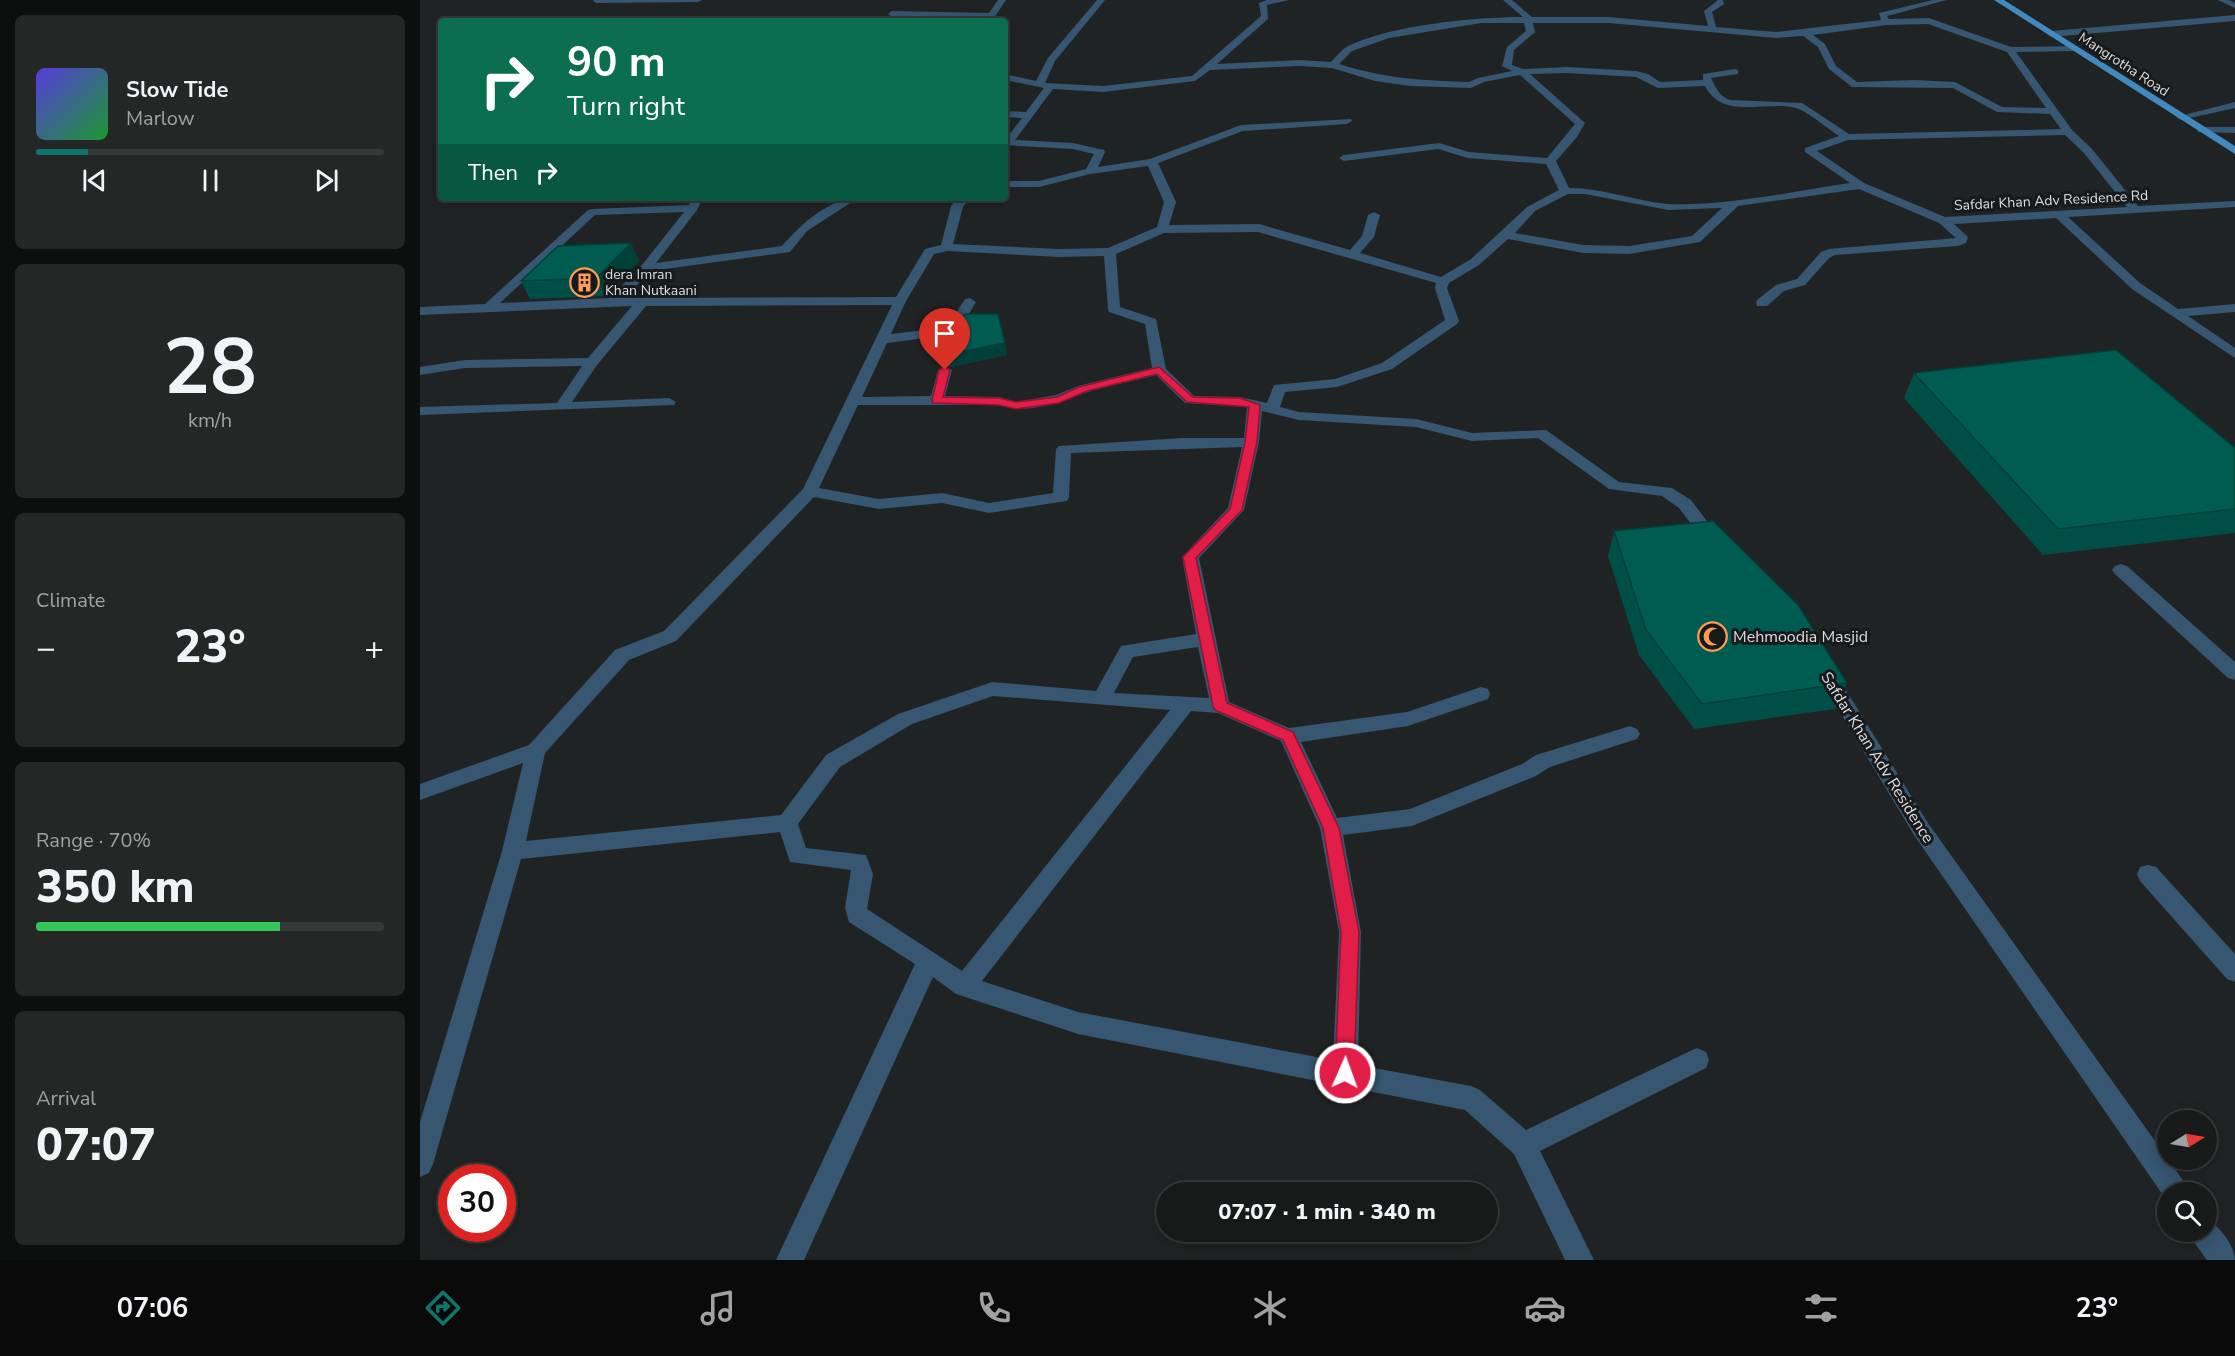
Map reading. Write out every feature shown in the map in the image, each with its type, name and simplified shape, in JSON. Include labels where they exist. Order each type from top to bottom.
[{"type":"main road","name":"Mangrotha Road","points":[[1998,0],[2235,151]]},
{"type":"street","points":[[596,2],[698,0]]},
{"type":"street","points":[[892,14],[991,16],[1002,0]]},
{"type":"street","points":[[1039,84],[1052,60],[1101,0]]},
{"type":"street","points":[[1008,78],[1039,84],[1103,89],[1195,78],[1265,17],[1263,3],[1285,0]]},
{"type":"street","points":[[1507,0],[1527,16],[1531,33],[1510,49],[1507,66],[1522,72],[1580,123],[1573,135],[1550,161]]},
{"type":"street","points":[[1887,22],[1882,15],[1943,0]]},
{"type":"street","points":[[2222,0],[2235,6]]},
{"type":"street","points":[[1713,29],[1708,11],[1721,2]]},
{"type":"street","points":[[886,18],[906,4]]},
{"type":"street","points":[[2051,34],[2235,18]]},
{"type":"street","points":[[1333,65],[1349,49],[1387,36],[1481,20],[1609,20],[1776,35],[1887,22],[1929,21],[2010,50],[2073,48]]},
{"type":"street","points":[[1805,33],[1822,46],[1832,67],[1855,85],[1914,83],[1955,85],[2000,111],[2053,111]]},
{"type":"street","points":[[2010,50],[2068,132],[2088,151],[2135,210]]},
{"type":"street","points":[[1208,67],[1300,63],[1333,65],[1376,78],[1410,83],[1471,85],[1481,80],[1522,72],[1567,69],[1636,74],[1645,76],[1658,85],[1708,83]]},
{"type":"street","points":[[1735,72],[1706,76],[1711,91],[1724,102],[1799,105],[1847,137],[2068,132]]},
{"type":"street","points":[[1008,142],[1051,85]]},
{"type":"street","points":[[2181,117],[2235,105]]},
{"type":"street","points":[[1008,114],[1029,115]]},
{"type":"street","points":[[1008,184],[1039,184],[1090,171],[1152,162],[1241,128],[1347,121]]},
{"type":"street","points":[[2202,130],[2235,130]]},
{"type":"street","name":"Safdar Khan Adv Residence Rd","points":[[1847,137],[1809,150],[1860,185],[1943,220],[2235,204]]},
{"type":"street","points":[[1008,145],[1073,146],[1100,152],[1090,171]]},
{"type":"street","points":[[1344,158],[1440,146],[1468,155],[1550,161]]},
{"type":"street","points":[[1550,161],[1565,191]]},
{"type":"street","points":[[1152,162],[1170,202],[1162,229]]},
{"type":"street","points":[[1220,706],[1190,557],[1236,510],[1251,442],[1263,407],[1279,388],[1337,382],[1387,366],[1452,321],[1441,288],[1443,281],[1475,262],[1506,236],[1531,209],[1560,196],[1565,191],[1585,191],[1668,207],[1734,203],[1860,185]]},
{"type":"street","points":[[646,268],[786,249],[803,229],[847,201]]},
{"type":"street","points":[[946,247],[957,206],[961,201]]},
{"type":"street","points":[[614,302],[646,268],[695,203]]},
{"type":"street","points":[[489,307],[592,212],[695,203]]},
{"type":"street","points":[[1506,236],[1582,249],[1629,250],[1696,239],[1734,203]]},
{"type":"street","points":[[2058,214],[2136,286],[2235,354]]},
{"type":"street","points":[[1352,255],[1368,237],[1374,215]]},
{"type":"street","points":[[1762,303],[1780,288],[1801,282],[1825,255],[1833,252],[1962,240],[1962,237],[1943,220]]},
{"type":"street","points":[[420,792],[536,750],[622,654],[670,636],[810,491],[900,301],[929,252],[946,247],[1059,253],[1110,252],[1162,229],[1259,228],[1443,281]]},
{"type":"street","points":[[1110,252],[1114,309],[1151,322],[1159,370],[1190,400],[1240,401],[1299,416],[1416,423],[1472,437],[1541,433],[1615,486],[1666,491],[1685,504],[1726,555]]},
{"type":"street","points":[[420,311],[614,302],[900,301]]},
{"type":"street","points":[[561,407],[592,362],[642,302]]},
{"type":"street","points":[[883,339],[928,334],[959,319],[970,302]]},
{"type":"street","points":[[2176,313],[2235,308]]},
{"type":"street","points":[[420,371],[465,364],[592,362]]},
{"type":"street","points":[[937,400],[945,370]]},
{"type":"street","points":[[853,401],[937,400],[999,402],[1016,406],[1059,399],[1083,389],[1159,370]]},
{"type":"street","points":[[420,411],[669,402]]},
{"type":"street","points":[[810,491],[879,504],[942,498],[989,508],[1061,497],[1064,449],[1182,442],[1251,442]]},
{"type":"street","points":[[2121,570],[2235,673]]},
{"type":"street","points":[[1101,699],[1127,651],[1206,639]]},
{"type":"street","name":"Safdar Khan Adv Residence","points":[[1821,666],[1921,829],[2169,1182]]},
{"type":"street","points":[[513,851],[787,823],[833,761],[906,719],[992,689],[1101,699],[1220,706],[1288,736],[1408,719],[1481,694]]},
{"type":"street","points":[[964,986],[1186,704]]},
{"type":"street","points":[[1331,828],[1412,817],[1529,770],[1543,761],[1630,734]]},
{"type":"street","points":[[1288,736],[1331,828],[1350,932],[1345,1073]]},
{"type":"street","points":[[420,1164],[472,996],[513,851],[536,750]]},
{"type":"street","points":[[787,823],[798,856],[858,861],[862,866],[854,906],[858,915],[929,960],[964,986],[1078,1023],[1471,1099],[1523,1145],[1580,1260]]},
{"type":"street","points":[[2148,874],[2235,971]]},
{"type":"street","points":[[790,1260],[929,960]]},
{"type":"street","points":[[1523,1145],[1697,1060]]},
{"type":"street","points":[[2211,1242],[2224,1260]]},
{"type":"building","points":[[631,243],[596,278],[521,281],[558,246]]},
{"type":"building","points":[[966,314],[998,314],[1005,343],[948,354],[943,351],[938,353],[941,329]]},
{"type":"building","points":[[2116,350],[2235,448],[2235,509],[2058,529],[1914,373]]},
{"type":"building","name":"Mehmoodia Masjid","points":[[1713,521],[1798,605],[1847,683],[1702,704],[1646,630],[1614,531]]},
{"type":"place","name":"dera Imran Khan Nutkaani","points":[[584,282]]},
{"type":"place","name":"Mehmoodia Masjid","points":[[1712,636]]},
{"type":"route","points":[[945,370],[937,400],[999,402],[1016,406],[1059,399],[1083,389],[1159,370],[1190,400],[1240,401],[1255,405],[1251,442],[1236,510],[1190,557],[1220,706],[1288,736],[1331,828],[1350,932],[1345,1073]]}]
